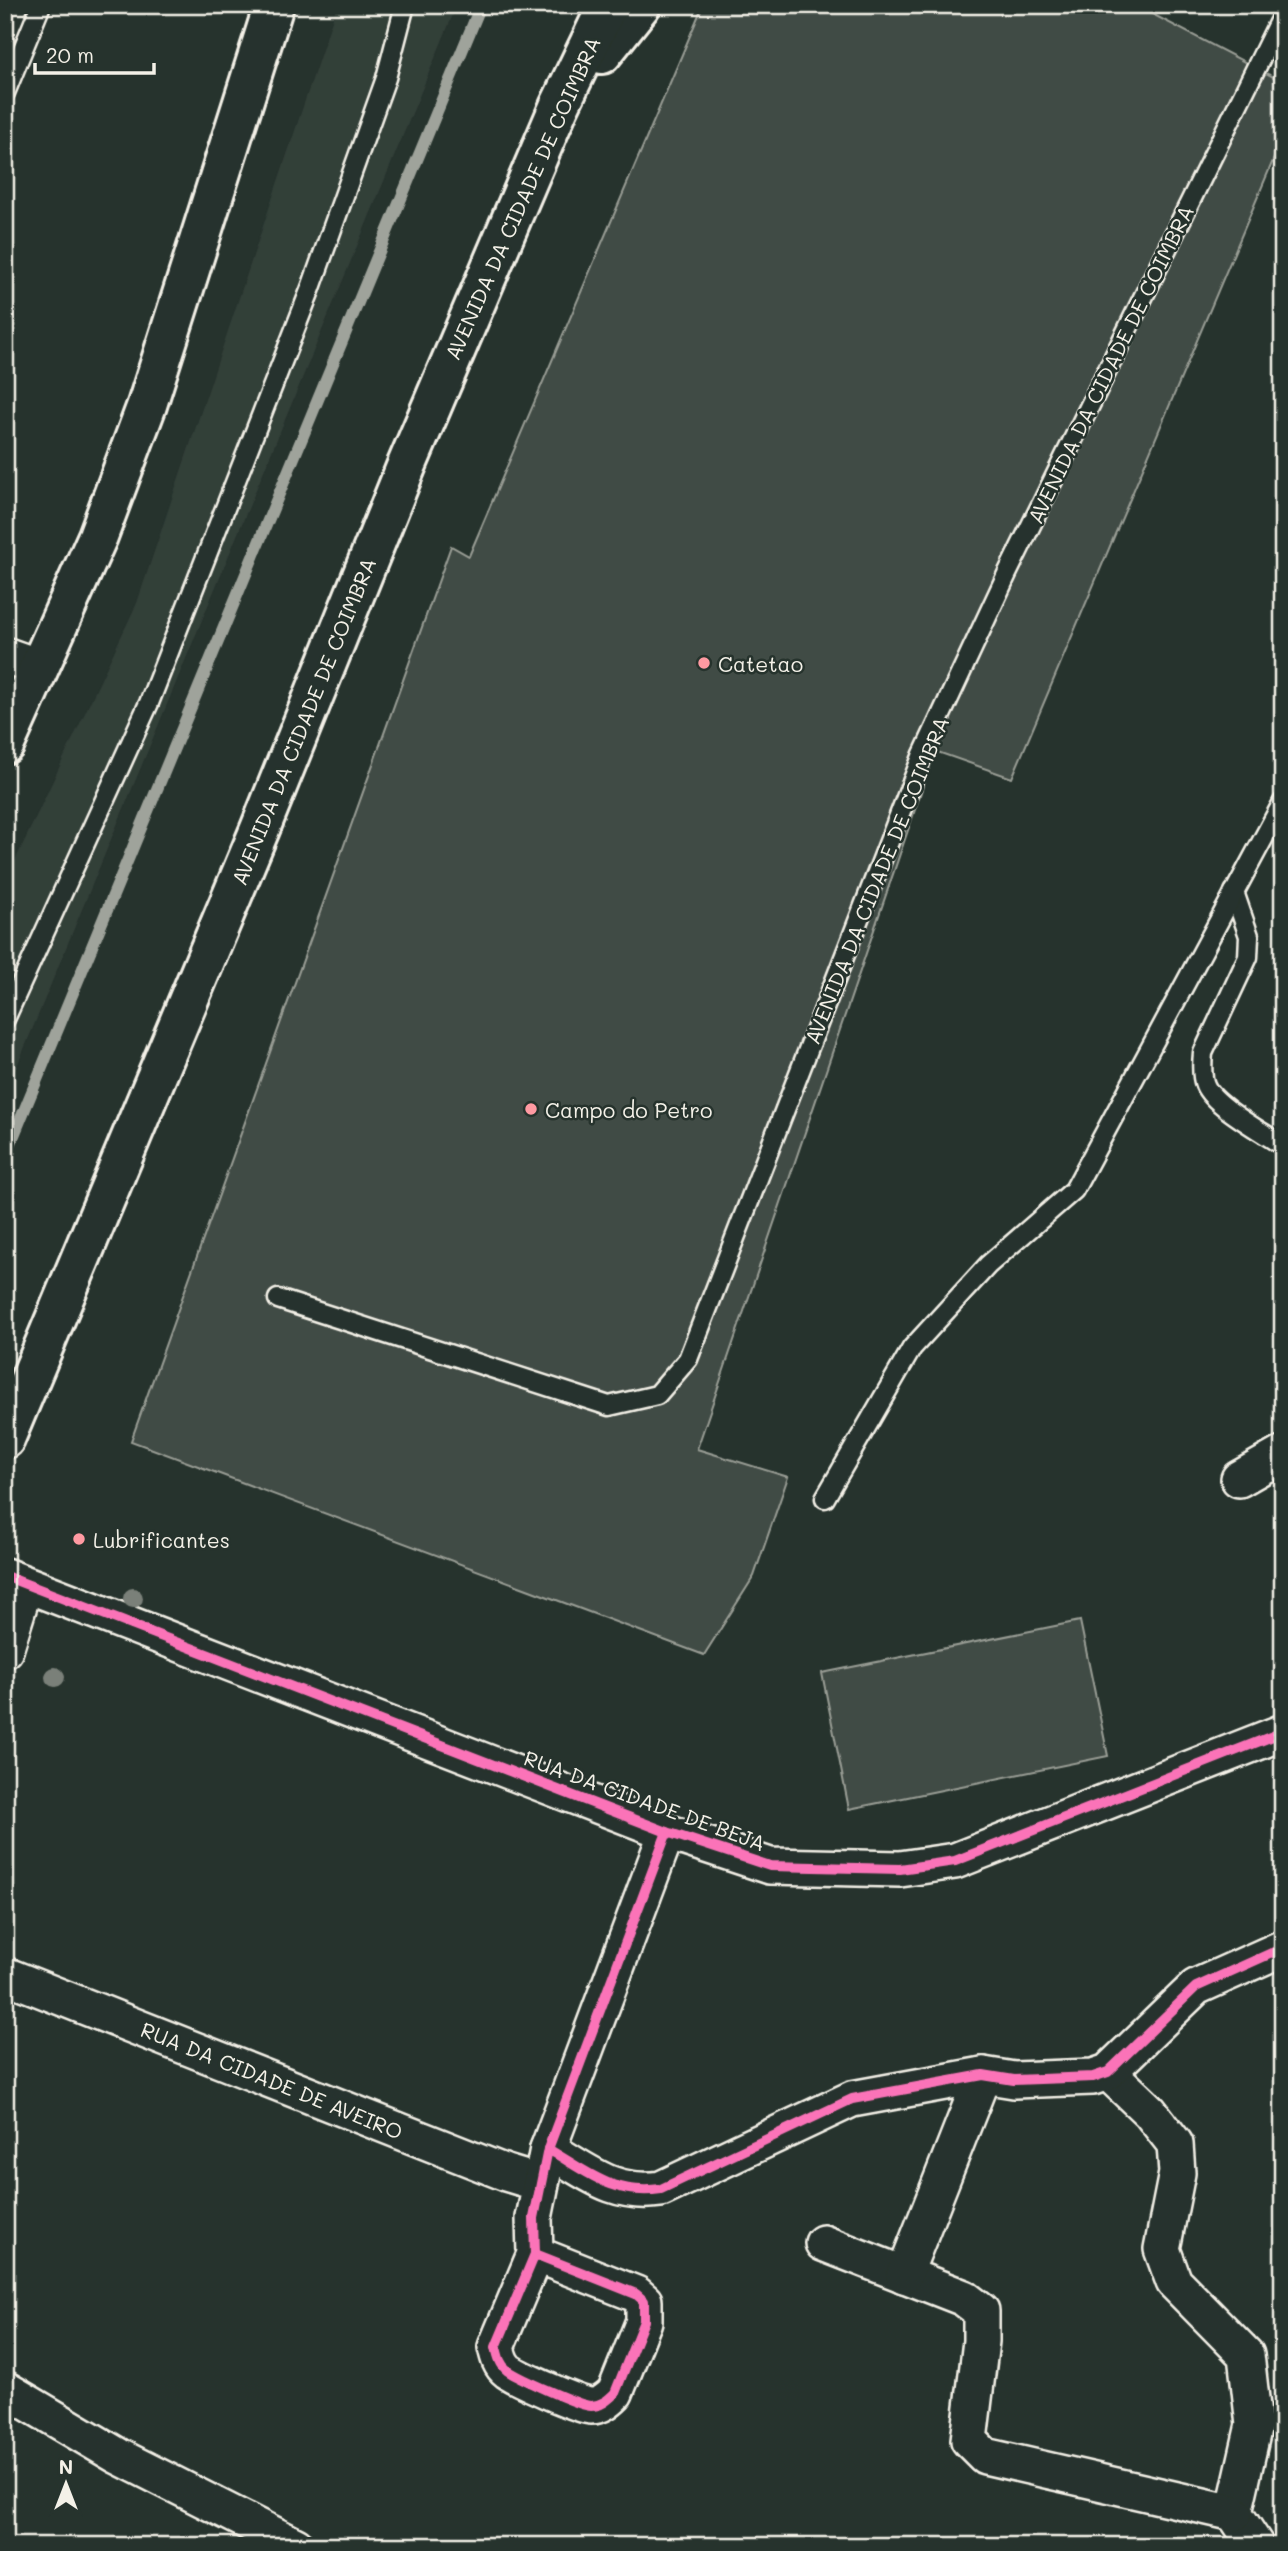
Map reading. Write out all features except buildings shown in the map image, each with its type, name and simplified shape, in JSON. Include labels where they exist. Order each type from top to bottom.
[{"type":"main road","points":[[5,744],[22,661],[98,536],[147,405],[274,5]]},
{"type":"main road","name":"AVENIDA DA CIDADE DE COIMBRA","points":[[5,1439],[255,841],[406,467],[559,107],[608,5]]},
{"type":"main road","points":[[559,107],[641,5]]},
{"type":"street","points":[[1239,1479],[1283,1454]]},
{"type":"street","points":[[5,1650],[15,1581]]},
{"type":"street","name":"RUA DA CIDADE DE BEJA","points":[[15,1581],[667,1832],[770,1866],[900,1869],[954,1861],[1283,1732]]},
{"type":"street","points":[[535,2254],[636,2294],[644,2301],[644,2321],[615,2393],[607,2402],[593,2406],[580,2404],[508,2371],[498,2359],[496,2347],[500,2331],[535,2254],[534,2218],[548,2149],[667,1832]]},
{"type":"street","points":[[548,2149],[620,2189],[637,2193],[661,2189],[852,2099],[983,2075],[1014,2080],[1093,2077],[1108,2072],[1196,1987],[1283,1948]]},
{"type":"street","name":"RUA DA CIDADE DE AVEIRO","points":[[5,1975],[506,2173],[539,2183]]},
{"type":"street","points":[[1108,2072],[1150,2112],[1175,2144],[1177,2173],[1162,2249],[1174,2282],[1246,2355],[1254,2425],[1234,2513]]},
{"type":"street","points":[[904,2275],[983,2075]]},
{"type":"street","points":[[823,2242],[964,2298],[981,2311],[981,2341],[969,2440],[985,2456],[1234,2513],[1256,2546]]},
{"type":"street","points":[[5,2389],[118,2456],[289,2544]]},
{"type":"lane","points":[[7,83],[41,5]]},
{"type":"lane","points":[[5,1019],[149,703],[311,288],[386,78],[404,5]]},
{"type":"lane","name":"AVENIDA DA CIDADE DE COIMBRA","points":[[278,1299],[609,1406],[657,1395],[688,1359],[923,754],[1007,574],[1283,13]]},
{"type":"lane","points":[[825,1498],[912,1348],[988,1265],[1074,1190],[1283,802]]},
{"type":"lane","points":[[1234,892],[1249,936],[1248,957],[1203,1053],[1205,1086],[1214,1099],[1283,1146]]},
{"type":"shaded area","points":[[337,5],[457,5],[5,1095],[5,882],[137,603]]},
{"type":"shaded area","name":"Campo do Petro","points":[[703,5],[1135,5],[1283,82],[1283,137],[1012,778],[935,751],[697,1449],[788,1477],[754,1576],[704,1655],[131,1441],[451,546],[469,556]]},
{"type":"shaded area","points":[[1080,1621],[1108,1756],[849,1809],[822,1673]]},
{"type":"waterway","points":[[5,1157],[481,5]]},
{"type":"cycle path","points":[[5,1576],[667,1832],[770,1866],[900,1869],[955,1861],[1283,1732]]},
{"type":"cycle path","points":[[535,2254],[636,2294],[644,2301],[644,2321],[615,2393],[601,2404],[591,2406],[575,2402],[514,2375],[503,2366],[496,2347],[535,2254],[534,2218],[548,2149],[667,1832]]},
{"type":"cycle path","points":[[548,2149],[589,2174],[615,2185],[629,2189],[661,2189],[852,2099],[983,2075],[1014,2080],[1093,2077],[1108,2072],[1196,1987],[1283,1948]]},
{"type":"place","name":"Catetao","points":[[704,663]]},
{"type":"place","name":"Campo do Petro","points":[[531,1109]]},
{"type":"place","name":"Lubrificantes","points":[[79,1539]]}]
